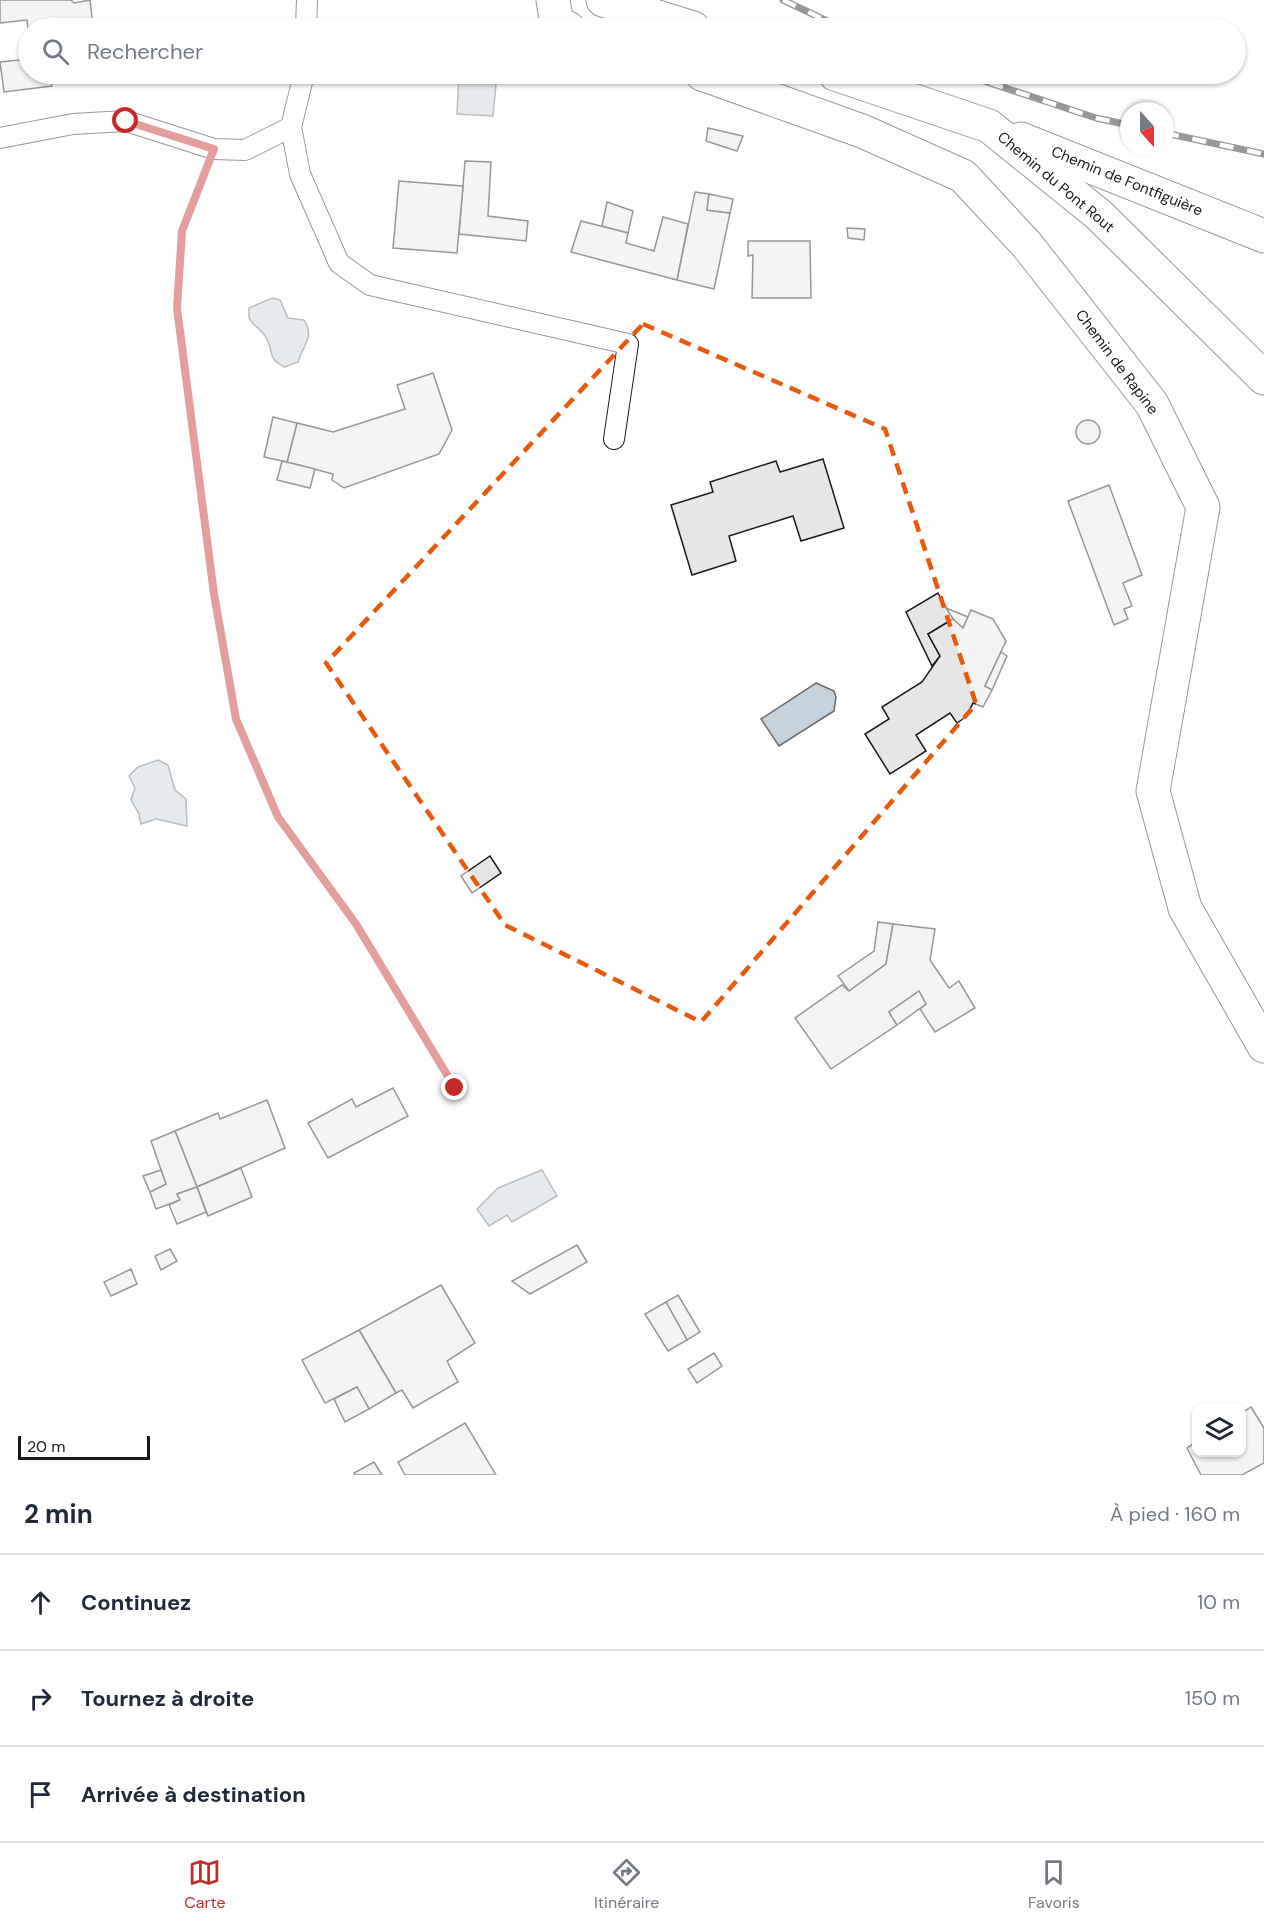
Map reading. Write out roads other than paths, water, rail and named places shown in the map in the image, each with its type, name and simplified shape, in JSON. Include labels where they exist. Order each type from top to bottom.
[{"type":"street","points":[[553,0],[556,18]]},
{"type":"street","points":[[603,0],[661,18]]},
{"type":"street","name":"Chemin de Rapine","points":[[730,84],[862,131],[963,176],[1027,245],[1152,404],[1203,507],[1153,791],[1185,908],[1264,1046]]},
{"type":"street","name":"Chemin du Pont Rout","points":[[865,84],[989,126],[1099,215],[1264,378]]},
{"type":"street","name":"Chemin de Fontfiguière","points":[[989,126],[1264,236]]},
{"type":"lane","points":[[306,18],[307,0]]},
{"type":"lane","points":[[302,84],[291,127],[300,174],[339,263],[370,285],[628,344],[614,439]]},
{"type":"lane","points":[[0,138],[73,124],[126,121],[214,149],[246,150],[291,127]]},
{"type":"railway","points":[[783,0],[821,18]]},
{"type":"railway","points":[[993,84],[1096,118],[1120,123]]},
{"type":"railway","points":[[1174,135],[1264,154]]}]
